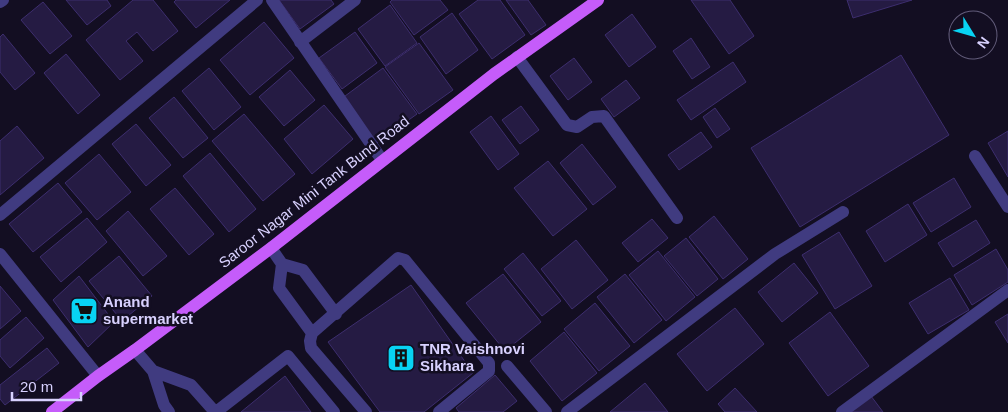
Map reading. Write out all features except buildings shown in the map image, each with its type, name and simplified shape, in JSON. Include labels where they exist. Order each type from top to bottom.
[{"type":"main road","name":"Saroor Nagar Mini Tank Bund Road","points":[[52,412],[271,248],[382,160],[517,58],[598,0]]},
{"type":"street","points":[[0,215],[257,0]]},
{"type":"street","points":[[272,0],[382,160]]},
{"type":"street","points":[[300,42],[355,0]]},
{"type":"street","points":[[517,58],[567,125],[577,127],[592,117],[604,116],[678,218]]},
{"type":"street","points":[[974,156],[1008,207]]},
{"type":"street","points":[[568,412],[775,254],[843,212]]},
{"type":"street","points":[[271,248],[282,264],[303,270],[336,314]]},
{"type":"street","points":[[0,254],[98,376]]},
{"type":"street","points":[[366,412],[310,348],[310,341],[312,334],[398,258],[405,260],[489,363],[489,371],[439,412]]},
{"type":"street","points":[[282,264],[278,288],[312,334]]},
{"type":"street","points":[[842,412],[1008,290]]},
{"type":"street","points":[[135,350],[154,371],[164,405],[169,412]]},
{"type":"street","points":[[154,371],[191,385],[216,412],[288,356],[334,412]]},
{"type":"street","points":[[507,366],[546,412]]},
{"type":"place","name":"Anand supermarket","points":[[84,311]]},
{"type":"place","name":"TNR Vaishnovi Sikhara","points":[[401,358]]}]
